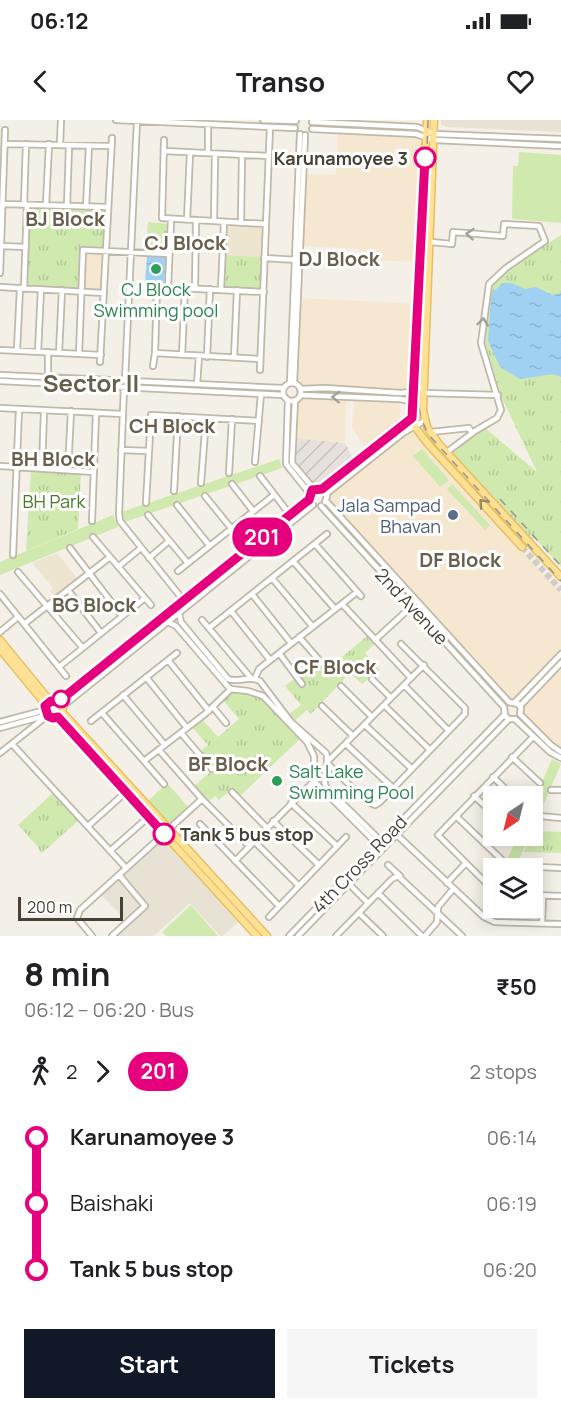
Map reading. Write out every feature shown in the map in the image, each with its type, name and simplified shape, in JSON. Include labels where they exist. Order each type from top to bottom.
[{"type":"main road","points":[[427,120],[412,418],[415,427],[522,546]]},
{"type":"main road","points":[[434,120],[424,421],[447,452],[561,577]]},
{"type":"main road","points":[[468,487],[474,481]]},
{"type":"main road","points":[[0,640],[53,710],[167,831],[257,936]]},
{"type":"main road","points":[[0,649],[126,792],[167,831]]},
{"type":"main road","points":[[181,848],[267,936]]},
{"type":"street","points":[[60,145],[61,120]]},
{"type":"street","points":[[116,120],[295,128],[303,134]]},
{"type":"street","points":[[263,120],[296,121],[295,128]]},
{"type":"street","points":[[125,381],[137,121]]},
{"type":"street","points":[[312,129],[311,121],[417,127],[434,137],[561,146]]},
{"type":"street","points":[[208,124],[208,153]]},
{"type":"street","points":[[260,370],[270,127]]},
{"type":"street","points":[[303,134],[312,129],[426,134]]},
{"type":"street","points":[[0,273],[5,130]]},
{"type":"street","points":[[292,383],[303,134]]},
{"type":"street","points":[[434,137],[561,140]]},
{"type":"street","points":[[0,350],[79,354],[100,358],[112,138]]},
{"type":"street","points":[[164,140],[161,217],[171,220],[266,224]]},
{"type":"street","points":[[5,144],[110,146]]},
{"type":"street","points":[[17,350],[26,247],[26,144]]},
{"type":"street","points":[[46,205],[49,144]]},
{"type":"street","points":[[67,206],[69,146]]},
{"type":"street","points":[[86,207],[89,146]]},
{"type":"street","points":[[164,151],[269,156]]},
{"type":"street","points":[[187,220],[190,153]]},
{"type":"street","points":[[214,221],[215,154]]},
{"type":"street","points":[[241,222],[243,155]]},
{"type":"street","points":[[3,204],[107,207]]},
{"type":"street","points":[[168,287],[171,220]]},
{"type":"street","points":[[195,288],[196,221]]},
{"type":"street","points":[[221,289],[224,222]]},
{"type":"street","points":[[430,242],[452,244],[453,232],[502,236],[504,224],[539,226],[545,241],[524,254],[489,284],[481,337],[501,410],[499,415],[447,452]]},
{"type":"street","points":[[1,246],[26,247]]},
{"type":"street","points":[[79,354],[82,250],[169,254]]},
{"type":"street","points":[[264,258],[297,260]]},
{"type":"street","points":[[0,287],[104,293]]},
{"type":"street","points":[[153,366],[157,288],[264,292]]},
{"type":"street","points":[[182,356],[184,288]]},
{"type":"street","points":[[38,352],[40,289]]},
{"type":"street","points":[[207,357],[210,289]]},
{"type":"street","points":[[59,353],[62,290]]},
{"type":"street","points":[[234,358],[237,290]]},
{"type":"street","points":[[48,352],[48,377]]},
{"type":"street","points":[[155,353],[260,359]]},
{"type":"street","points":[[197,384],[199,356]]},
{"type":"street","points":[[0,375],[284,388],[292,383]]},
{"type":"street","points":[[66,378],[66,384]]},
{"type":"street","points":[[107,380],[107,386]]},
{"type":"street","points":[[0,381],[283,395],[288,400],[295,400]]},
{"type":"street","points":[[143,388],[144,381]]},
{"type":"street","points":[[180,383],[180,390]]},
{"type":"street","points":[[292,383],[300,389],[406,393],[414,388],[498,395]]},
{"type":"street","points":[[214,392],[215,385]]},
{"type":"street","points":[[124,387],[118,514],[120,521],[184,601]]},
{"type":"street","points":[[283,395],[284,388]]},
{"type":"street","points":[[300,389],[300,395],[295,400],[292,463],[314,489],[322,489],[423,410]]},
{"type":"street","points":[[356,391],[356,397]]},
{"type":"street","points":[[255,462],[261,394]]},
{"type":"street","points":[[300,395],[406,400],[413,406]]},
{"type":"street","points":[[288,400],[286,464],[310,497],[313,505]]},
{"type":"street","points":[[0,408],[123,414]]},
{"type":"street","points":[[13,555],[19,409]]},
{"type":"street","points":[[42,469],[44,410]]},
{"type":"street","points":[[69,470],[71,411]]},
{"type":"street","points":[[92,521],[96,413]]},
{"type":"street","points":[[146,502],[151,415],[260,421]]},
{"type":"street","points":[[174,491],[178,416]]},
{"type":"street","points":[[201,483],[206,418]]},
{"type":"street","points":[[228,473],[232,419]]},
{"type":"street","points":[[326,494],[395,440],[424,421]]},
{"type":"street","points":[[431,432],[469,428],[472,433]]},
{"type":"street","points":[[122,450],[149,451]]},
{"type":"street","points":[[0,466],[94,471]]},
{"type":"street","points":[[260,476],[295,520]]},
{"type":"street","points":[[232,484],[253,511]]},
{"type":"street","points":[[0,753],[290,515],[310,497],[314,489]]},
{"type":"street","points":[[0,728],[53,710],[168,622],[313,505],[321,506],[326,501],[326,494],[322,489]]},
{"type":"street","points":[[178,571],[274,495]]},
{"type":"street","points":[[205,496],[231,528]]},
{"type":"street","name":"2nd Avenue","points":[[326,501],[490,681],[512,702],[520,706]]},
{"type":"street","points":[[177,505],[209,545]]},
{"type":"street","name":"2nd Avenue","points":[[321,506],[504,707]]},
{"type":"street","points":[[148,515],[187,562]]},
{"type":"street","points":[[209,628],[327,534]]},
{"type":"street","points":[[93,537],[151,605]]},
{"type":"street","points":[[149,558],[169,541]]},
{"type":"street","points":[[226,681],[253,678],[291,643],[335,609],[359,594],[315,544]]},
{"type":"street","points":[[70,548],[122,616]]},
{"type":"street","points":[[119,566],[141,548]]},
{"type":"street","points":[[24,624],[110,556]]},
{"type":"street","points":[[293,561],[335,609]]},
{"type":"street","points":[[18,572],[82,647]]},
{"type":"street","points":[[272,578],[313,627]]},
{"type":"street","points":[[206,582],[210,588]]},
{"type":"street","points":[[68,590],[101,633]]},
{"type":"street","points":[[0,594],[66,676]]},
{"type":"street","points":[[252,594],[291,643]]},
{"type":"street","points":[[406,600],[412,595]]},
{"type":"street","points":[[58,667],[145,598]]},
{"type":"street","points":[[342,604],[411,678]]},
{"type":"street","points":[[375,640],[412,606]]},
{"type":"street","points":[[231,611],[270,660]]},
{"type":"street","points":[[179,613],[181,622],[200,650]]},
{"type":"street","points":[[424,619],[429,614]]},
{"type":"street","points":[[0,632],[18,616]]},
{"type":"street","points":[[202,620],[253,678],[262,684],[314,748],[314,781],[235,861]]},
{"type":"street","points":[[168,622],[176,626],[200,650],[231,689],[259,694],[266,698],[314,748],[326,753],[323,788]]},
{"type":"street","points":[[299,637],[326,668]]},
{"type":"street","points":[[327,762],[370,804],[380,802],[465,714],[465,708],[401,644]]},
{"type":"street","points":[[91,721],[177,653]]},
{"type":"street","points":[[279,653],[302,684]]},
{"type":"street","points":[[561,654],[504,707],[504,714],[515,717],[561,752]]},
{"type":"street","points":[[168,660],[226,723]]},
{"type":"street","points":[[515,717],[520,706],[561,663]]},
{"type":"street","points":[[327,762],[424,665]]},
{"type":"street","points":[[146,677],[187,728]]},
{"type":"street","points":[[372,679],[391,698]]},
{"type":"street","points":[[485,686],[490,681]]},
{"type":"street","points":[[259,694],[262,684]]},
{"type":"street","points":[[404,685],[449,731]]},
{"type":"street","points":[[341,686],[372,717]]},
{"type":"street","points":[[144,761],[211,709],[231,689]]},
{"type":"street","points":[[123,695],[165,745]]},
{"type":"street","points":[[384,705],[430,750]]},
{"type":"street","points":[[322,706],[353,736]]},
{"type":"street","points":[[0,722],[53,710]]},
{"type":"street","points":[[102,713],[164,784]]},
{"type":"street","name":"4th Cross Road","points":[[289,936],[504,714]]},
{"type":"street","points":[[515,717],[532,736],[554,755],[561,758]]},
{"type":"street","name":"4th Cross Road","points":[[298,936],[487,742],[515,717]]},
{"type":"street","points":[[365,725],[412,769]]},
{"type":"street","points":[[181,733],[212,769]]},
{"type":"street","points":[[483,880],[438,835],[532,736]]},
{"type":"street","points":[[482,737],[487,742]]},
{"type":"street","points":[[12,744],[126,868]]},
{"type":"street","points":[[346,744],[393,788]]},
{"type":"street","points":[[159,750],[202,799],[249,846]]},
{"type":"street","points":[[512,757],[540,783]]},
{"type":"street","points":[[493,777],[502,786]]},
{"type":"street","points":[[314,781],[379,839],[383,840]]},
{"type":"street","points":[[551,790],[561,790]]},
{"type":"street","points":[[88,826],[126,792]]},
{"type":"street","points":[[232,792],[267,828]]},
{"type":"street","points":[[474,796],[483,804]]},
{"type":"street","points":[[92,936],[79,922],[78,914],[85,904],[202,799]]},
{"type":"street","points":[[291,804],[337,846]]},
{"type":"street","points":[[349,813],[376,843],[375,847]]},
{"type":"street","points":[[456,816],[500,858]]},
{"type":"street","points":[[543,816],[561,818]]},
{"type":"street","points":[[110,851],[145,820]]},
{"type":"street","points":[[273,821],[319,865]]},
{"type":"street","points":[[200,824],[279,906]]},
{"type":"street","points":[[397,835],[453,890],[482,916],[491,921],[561,924]]},
{"type":"street","points":[[269,917],[346,837]]},
{"type":"street","points":[[254,841],[299,886]]},
{"type":"street","points":[[367,856],[371,855],[371,861]]},
{"type":"street","points":[[447,883],[466,863]]},
{"type":"street","points":[[388,865],[462,936]]},
{"type":"street","points":[[543,867],[561,868]]},
{"type":"street","points":[[112,936],[145,906],[119,875]]},
{"type":"street","points":[[340,935],[394,877],[400,876]]},
{"type":"street","points":[[349,885],[368,903]]},
{"type":"street","points":[[378,893],[423,936],[436,924],[440,903],[453,890]]},
{"type":"street","points":[[543,896],[561,896]]},
{"type":"street","points":[[359,913],[382,936]]},
{"type":"street","points":[[307,918],[313,917],[312,922]]},
{"type":"street","points":[[542,918],[542,923]]},
{"type":"shaded area","points":[[441,120],[561,120],[561,132],[448,127],[441,125]]},
{"type":"shaded area","points":[[338,131],[417,135],[425,139],[418,262],[360,260],[359,249],[302,246],[305,174],[336,175]]},
{"type":"shaded area","points":[[224,224],[265,225],[262,257],[224,255]]},
{"type":"shaded area","points":[[83,251],[104,252],[102,292],[83,290]]},
{"type":"shaded area","points":[[300,298],[416,304],[412,386],[407,391],[302,387],[296,382]]},
{"type":"shaded area","points":[[300,397],[346,399],[345,443],[294,438],[296,401]]},
{"type":"shaded area","points":[[354,399],[400,400],[400,426],[367,452],[352,427]]},
{"type":"shaded area","points":[[409,432],[418,435],[561,594],[561,652],[515,701],[510,700],[328,501],[328,495]]},
{"type":"shaded area","points":[[294,438],[345,443],[355,461],[322,488],[314,488],[295,464]]},
{"type":"shaded area","points":[[57,553],[78,579],[56,598],[50,591],[53,588],[32,563]]},
{"type":"shaded area","points":[[561,666],[561,751],[522,714],[522,707]]},
{"type":"shaded area","points":[[164,836],[241,920],[223,936],[220,936],[190,903],[154,936],[117,936],[114,933],[126,920],[99,893]]},
{"type":"green space","points":[[519,152],[561,155],[561,223],[512,219],[513,166],[518,166]]},
{"type":"green space","points":[[28,206],[104,209],[104,249],[81,249],[80,290],[25,287]]},
{"type":"green space","points":[[148,222],[169,224],[167,252],[146,250]]},
{"type":"green space","points":[[561,235],[561,567],[450,454],[484,427],[537,472],[502,398],[485,342],[492,285],[521,261]]},
{"type":"green space","points":[[224,255],[262,257],[261,290],[222,288]]},
{"type":"green space","points":[[422,449],[449,480],[440,487],[413,456]]},
{"type":"green space","points":[[279,459],[282,468],[125,522],[121,512]]},
{"type":"green space","name":"BH Park","points":[[31,470],[81,473],[78,529],[26,551]]},
{"type":"green space","points":[[452,484],[490,525],[485,530],[447,489]]},
{"type":"green space","points":[[113,515],[118,527],[0,575],[0,562]]},
{"type":"green space","points":[[368,635],[375,643],[365,653],[380,670],[362,684],[350,673],[311,714],[307,710],[294,721],[288,715],[301,705],[285,686],[307,669],[312,674],[322,665],[327,670]]},
{"type":"green space","points":[[229,692],[242,692],[262,699],[278,712],[301,738],[239,797],[232,789],[219,800],[215,796],[207,803],[193,787],[214,769],[199,752],[208,745],[191,726],[202,719],[218,737],[239,719],[223,700]]},
{"type":"green space","points":[[552,759],[561,764],[543,806],[543,786],[540,786]]},
{"type":"green space","points":[[167,783],[189,808],[170,827],[147,802]]},
{"type":"green space","points":[[54,792],[80,819],[41,854],[38,847],[18,825]]},
{"type":"green space","points":[[543,831],[561,832],[561,853],[524,852],[527,846],[543,846]]},
{"type":"green space","points":[[513,846],[525,846],[520,858],[508,858]]},
{"type":"green space","points":[[191,905],[218,936],[166,936],[162,932]]},
{"type":"water","name":"CJ Block Swimming pool","points":[[147,256],[166,257],[164,283],[145,282]]},
{"type":"water","points":[[503,283],[511,283],[525,289],[536,287],[553,295],[561,293],[561,377],[553,374],[520,379],[500,367],[488,341],[491,296]]},
{"type":"tunnel","points":[[522,547],[561,590]]},
{"type":"railway","points":[[428,120],[418,402],[421,418],[428,434],[561,581]]},
{"type":"railway","points":[[500,499],[561,566]]},
{"type":"bus line","name":"201","points":[[164,834],[58,717],[51,718],[46,714],[45,706],[54,700],[58,702],[309,500],[312,490],[322,489],[412,418],[425,158]]},
{"type":"place","name":"Karunamoyee 3","points":[[425,158]]},
{"type":"place","name":"CJ Block Swimming pool","points":[[156,269]]},
{"type":"place","name":"Jala Sampad Bhavan","points":[[453,515]]},
{"type":"place","name":"Salt Lake Swimming Pool","points":[[277,781]]},
{"type":"place","name":"Tank 5 bus stop","points":[[164,834]]},
{"type":"district","name":"BJ Block","points":[[65,218]]},
{"type":"district","name":"CJ Block","points":[[185,242]]},
{"type":"district","name":"DJ Block","points":[[339,258]]},
{"type":"district","name":"Sector II","points":[[91,382]]},
{"type":"district","name":"CH Block","points":[[172,425]]},
{"type":"district","name":"BH Block","points":[[53,458]]},
{"type":"district","name":"DF Block","points":[[460,559]]},
{"type":"district","name":"BG Block","points":[[94,604]]},
{"type":"district","name":"CF Block","points":[[335,666]]},
{"type":"district","name":"BF Block","points":[[228,763]]}]
